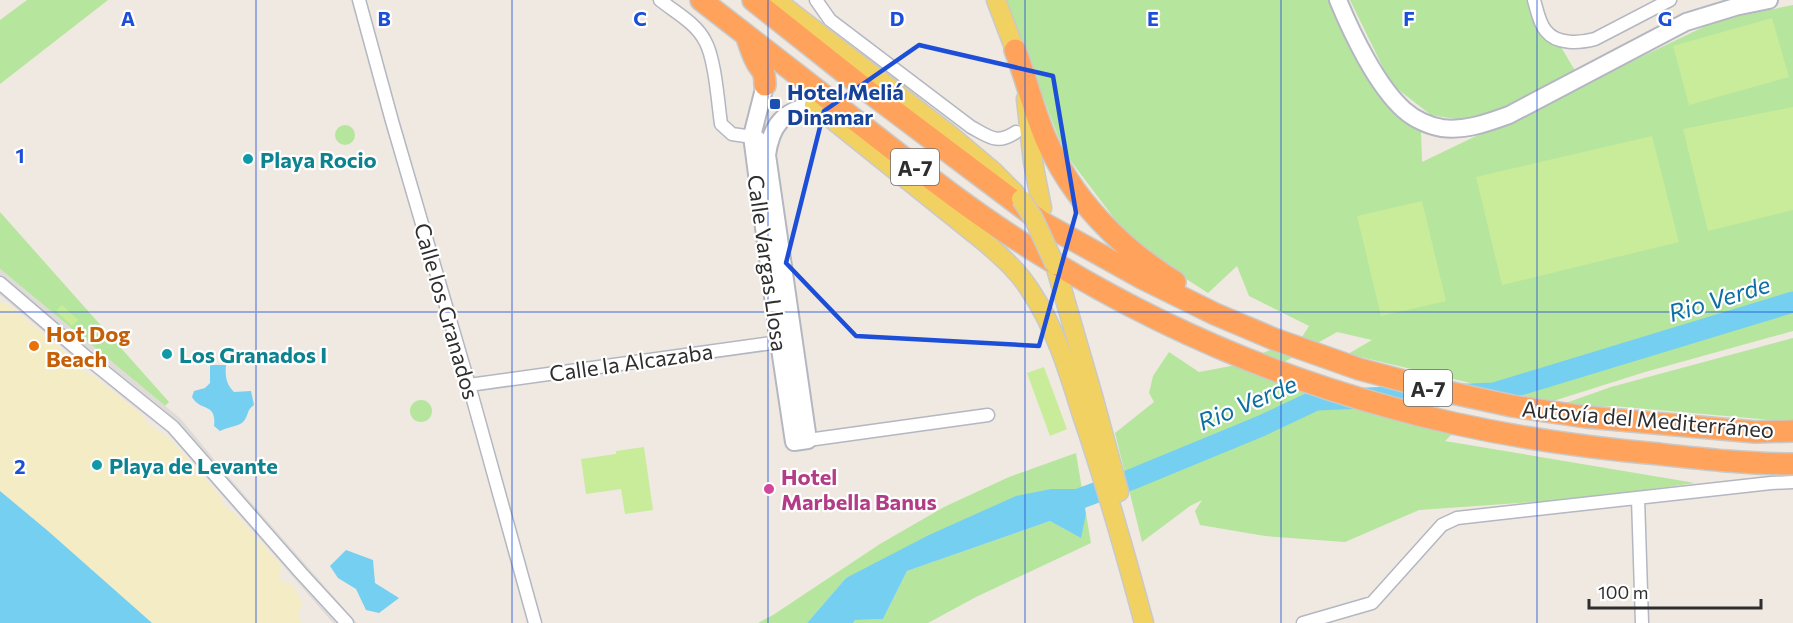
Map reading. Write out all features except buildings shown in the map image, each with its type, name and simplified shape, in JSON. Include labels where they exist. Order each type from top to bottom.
[{"type":"highway","name":"Autovía del Mediterráneo","points":[[701,0],[829,105],[1040,255],[1117,298],[1237,355],[1305,381],[1389,407],[1462,425],[1597,448],[1757,464],[1793,464]]},
{"type":"highway","name":"Autovía del Mediterráneo","points":[[753,0],[869,92],[1015,198],[1043,223],[1094,253],[1215,314],[1275,339],[1359,369],[1434,389],[1512,406],[1586,417],[1755,432],[1793,431]]},
{"type":"highway","points":[[746,35],[756,62],[765,75],[765,85]]},
{"type":"highway","points":[[1015,50],[1046,139],[1080,196],[1100,221],[1130,250],[1156,270],[1195,294],[1215,314]]},
{"type":"highway","points":[[829,105],[858,138]]},
{"type":"main road","points":[[776,0],[948,133],[993,171],[1034,219],[1055,265]]},
{"type":"main road","points":[[996,0],[1015,50],[1024,84],[1032,162],[1042,208],[1096,433],[1131,557],[1144,623]]},
{"type":"main road","points":[[858,138],[986,243],[1003,258],[1029,288],[1053,333],[1096,433]]},
{"type":"main road","points":[[1131,557],[1156,623]]},
{"type":"street","name":"Calle los Granados","points":[[359,0],[535,623]]},
{"type":"street","points":[[660,0],[692,24],[705,41],[712,65],[721,124],[732,134],[769,140]]},
{"type":"street","points":[[1338,0],[1374,71],[1405,111],[1421,122],[1440,128],[1461,128],[1509,115],[1686,22],[1735,7],[1769,0]]},
{"type":"street","points":[[1534,0],[1545,30],[1557,39],[1571,41],[1595,39],[1670,0]]},
{"type":"street","points":[[819,1],[830,20],[971,127],[993,138],[1005,139],[1016,132]]},
{"type":"street","name":"Calle Vargas Llosa","points":[[765,85],[752,136],[765,187],[801,441]]},
{"type":"street","name":"Calle Vargas Llosa","points":[[765,187],[769,140],[778,122],[794,109],[829,105]]},
{"type":"street","points":[[0,283],[173,427],[347,623]]},
{"type":"street","name":"Calle la Alcazaba","points":[[469,385],[786,341]]},
{"type":"street","points":[[801,441],[987,415]]},
{"type":"street","points":[[1302,623],[1372,603],[1442,525],[1457,518],[1793,482]]},
{"type":"street","points":[[1638,498],[1642,623]]},
{"type":"highlighted area","points":[[919,45],[1053,76],[1076,213],[1039,346],[856,336],[786,263],[824,111]]},
{"type":"green space","points":[[27,0],[108,0],[0,84],[0,20]]},
{"type":"green space","points":[[1006,0],[1330,0],[1383,99],[1421,131],[1422,162],[1716,21],[1793,5],[1793,331],[1645,372],[1550,402],[1348,354],[1372,340],[1337,332],[1261,375],[1335,403],[1452,434],[1445,441],[1695,483],[1590,498],[1419,510],[1345,542],[1265,536],[1200,525],[1195,511],[1202,500],[1190,506],[1142,542],[1115,433],[1154,402],[1149,393],[1153,376],[1169,352],[1199,372],[1231,366],[1302,337],[1309,326],[1249,296],[1237,266],[1208,293],[1135,246],[1064,152]]},
{"type":"green space","points":[[1350,0],[1528,0],[1542,38],[1561,47],[1577,74],[1499,113],[1462,120],[1431,115],[1391,84]]},
{"type":"green space","points":[[1772,18],[1789,77],[1689,105],[1673,46]]},
{"type":"green space","points":[[1793,107],[1793,210],[1708,231],[1683,129]]},
{"type":"green space","points":[[345,125],[352,128],[355,135],[352,142],[345,145],[338,142],[335,135],[338,128]]},
{"type":"green space","points":[[1652,136],[1679,242],[1502,285],[1476,177]]},
{"type":"green space","points":[[1422,201],[1446,301],[1381,316],[1357,216]]},
{"type":"green space","points":[[0,212],[169,402],[165,406],[0,269]]},
{"type":"green space","points":[[62,305],[78,320],[72,326],[56,311]]},
{"type":"green space","points":[[1793,338],[1793,419],[1771,420],[1613,406],[1563,404],[1611,387]]},
{"type":"green space","points":[[1044,367],[1067,429],[1050,436],[1027,373]]},
{"type":"green space","points":[[421,400],[429,403],[432,411],[429,419],[421,422],[413,419],[410,411],[413,403]]},
{"type":"green space","points":[[644,447],[653,510],[625,514],[621,489],[586,494],[581,459]]},
{"type":"green space","points":[[1076,453],[1082,489],[1051,489],[846,578],[807,623],[758,623],[880,544],[944,507],[1009,477]]},
{"type":"green space","points":[[1086,514],[1091,543],[976,597],[928,623],[853,623],[855,620],[883,619],[907,571],[1050,521],[1080,537]]},
{"type":"sand","name":"Playa de Levante","points":[[0,302],[7,303],[67,354],[73,363],[94,376],[147,419],[145,422],[170,439],[221,497],[221,501],[230,511],[233,511],[281,565],[279,580],[293,586],[303,604],[297,614],[302,623],[152,623],[0,491]]},
{"type":"shaded area","points":[[0,269],[181,419],[357,623],[333,623],[167,432],[0,295]]},
{"type":"water","points":[[210,365],[226,365],[227,380],[231,389],[234,392],[251,391],[254,405],[245,420],[220,431],[214,426],[213,413],[195,402],[192,397],[194,391],[205,388],[210,383]]},
{"type":"water","points":[[1051,489],[1082,489],[1086,514],[1081,538],[1050,521],[907,571],[883,619],[855,620],[853,623],[807,623],[846,578],[929,535],[1016,496]]},
{"type":"water","points":[[0,491],[48,531],[152,623],[0,623]]},
{"type":"water","points":[[346,550],[373,560],[375,583],[399,598],[379,613],[366,610],[356,589],[338,578],[330,566]]},
{"type":"waterway","name":"Rio Verde","points":[[1057,507],[1130,480],[1261,426],[1316,400],[1494,393],[1793,302]]},
{"type":"place","name":"Hotel Meliá Dinamar","points":[[775,104]]},
{"type":"place","name":"Playa Rocio","points":[[248,159]]},
{"type":"place","name":"Hot Dog Beach","points":[[34,346]]},
{"type":"place","name":"Los Granados I","points":[[167,354]]},
{"type":"place","name":"Playa de Levante","points":[[97,465]]},
{"type":"place","name":"Hotel Marbella Banus","points":[[769,489]]}]
